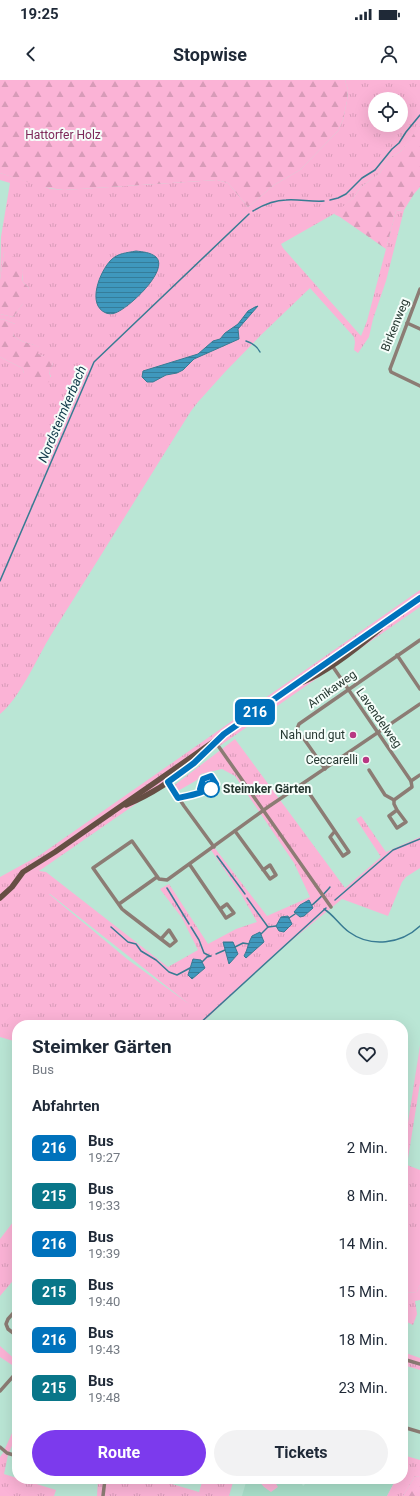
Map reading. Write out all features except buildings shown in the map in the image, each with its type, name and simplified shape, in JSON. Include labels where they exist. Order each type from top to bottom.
[{"type":"street","name":"Birkenweg","points":[[420,289],[390,369],[391,372],[420,386]]},
{"type":"street","points":[[407,323],[420,329]]},
{"type":"street","points":[[0,898],[12,887],[23,872],[287,690],[310,679],[371,637],[400,612],[420,598]]},
{"type":"street","name":"Arnikaweg","points":[[324,769],[297,729],[299,724],[420,640]]},
{"type":"street","points":[[397,655],[420,689]]},
{"type":"street","name":"Lavendelweg","points":[[330,664],[411,781],[412,786],[394,800]]},
{"type":"street","points":[[161,940],[169,930],[176,941],[170,946],[161,940],[118,904],[93,868],[132,841],[157,877],[159,879],[167,880],[190,865],[264,810],[420,704]]},
{"type":"street","points":[[111,812],[142,798],[168,782],[194,763],[224,734]]},
{"type":"street","points":[[219,747],[331,907]]},
{"type":"street","points":[[369,770],[385,795],[394,800],[397,810],[406,822],[398,828],[389,816],[397,810]]},
{"type":"street","points":[[411,781],[420,775]]},
{"type":"street","points":[[164,776],[214,847]]},
{"type":"street","points":[[303,784],[335,831],[349,852],[343,856],[330,837],[335,831]]},
{"type":"street","points":[[235,831],[263,870]]},
{"type":"street","points":[[190,865],[220,909]]},
{"type":"street","points":[[118,904],[157,877]]},
{"type":"street","points":[[12,1315],[6,1324],[8,1329],[12,1332]]},
{"type":"street","points":[[408,1360],[420,1364]]},
{"type":"street","points":[[0,1391],[2,1386],[12,1377]]},
{"type":"street","points":[[408,1428],[420,1432]]},
{"type":"street","points":[[0,1447],[7,1454],[12,1455]]},
{"type":"street","points":[[103,1484],[103,1496]]},
{"type":"shaded area","points":[[246,1484],[302,1484],[303,1486],[305,1484],[393,1484],[387,1496],[242,1496]]},
{"type":"green space","name":"Hattorfer Holz","points":[[0,80],[345,80],[348,90],[343,120],[338,131],[300,170],[274,185],[248,207],[228,183],[217,180],[64,190],[42,187],[0,173]]},
{"type":"green space","points":[[345,80],[420,80],[420,124],[401,151],[387,160],[380,173],[361,187],[353,198],[339,211],[281,244],[361,336],[367,321],[396,211],[404,210],[386,281],[373,319],[369,337],[358,353],[354,350],[354,337],[310,288],[261,335],[225,372],[191,411],[51,635],[28,677],[14,698],[0,714],[0,357],[22,368],[24,373],[51,377],[49,371],[53,364],[44,356],[37,354],[39,347],[22,341],[13,335],[15,324],[3,319],[0,320],[0,314],[13,317],[22,305],[29,288],[23,282],[23,271],[19,262],[4,252],[0,280],[1,237],[10,183],[0,180],[0,173],[51,189],[64,190],[217,180],[228,183],[248,207],[274,185],[300,170],[338,131],[343,120],[348,90]]},
{"type":"green space","points":[[420,124],[420,187],[404,210],[396,211],[386,249],[334,214],[353,198],[361,187],[380,173],[387,160],[401,151]]},
{"type":"green space","points":[[4,252],[14,257],[19,262],[23,268],[23,282],[29,288],[25,300],[13,317],[0,314],[0,280]]},
{"type":"green space","points":[[3,319],[15,324],[16,327],[13,335],[16,338],[40,347],[38,354],[51,360],[53,364],[49,371],[51,380],[45,385],[31,379],[24,373],[22,368],[0,357],[0,320]]},
{"type":"green space","points":[[420,590],[420,607],[39,871],[46,872],[168,967],[198,950],[182,918],[160,889],[169,884],[208,944],[236,929],[257,922],[241,894],[211,850],[214,847],[267,916],[310,897],[294,863],[235,776],[222,769],[201,774],[197,780],[178,791],[172,787],[235,739],[345,888],[381,857],[356,819],[361,816],[386,852],[420,837],[420,868],[406,877],[402,882],[388,916],[342,899],[275,954],[205,1020],[12,1020],[12,1041],[0,1037],[0,877],[40,855]],"holes":[[[49,894],[50,894],[189,1004],[127,959]]]},
{"type":"green space","points":[[420,1045],[420,1083],[408,1159],[408,1123]]},
{"type":"green space","points":[[408,1165],[420,1170],[420,1233],[409,1233]]},
{"type":"green space","points":[[12,1223],[12,1282],[0,1296],[0,1239]]},
{"type":"green space","points":[[420,1233],[420,1285],[417,1292],[408,1293],[408,1234]]},
{"type":"green space","points":[[420,1285],[420,1300],[415,1301],[417,1314],[413,1325],[408,1322],[408,1293],[417,1292]]},
{"type":"green space","points":[[0,1346],[12,1357],[12,1365],[0,1357]]},
{"type":"green space","points":[[408,1354],[420,1358],[420,1370],[408,1366]]},
{"type":"green space","points":[[12,1433],[12,1446],[8,1455],[3,1453]]},
{"type":"green space","points":[[3,1453],[8,1455],[4,1474],[12,1476],[12,1484],[36,1484],[56,1490],[54,1496],[0,1496],[0,1457]]},
{"type":"green space","points":[[408,1456],[420,1460],[420,1477],[415,1476],[403,1496],[387,1496],[393,1484],[408,1484]]},
{"type":"green space","points":[[415,1476],[420,1477],[420,1496],[403,1496]]},
{"type":"green space","points":[[98,1484],[172,1484],[199,1492],[201,1484],[233,1484],[229,1496],[97,1496]]},
{"type":"green space","points":[[261,1484],[276,1484],[278,1487],[271,1492]]},
{"type":"water","points":[[136,251],[154,255],[159,263],[157,271],[146,288],[129,304],[115,313],[106,313],[100,309],[97,303],[96,296],[99,279],[107,265],[116,256]]},
{"type":"water","points":[[258,306],[238,329],[239,339],[194,359],[183,370],[177,373],[166,375],[153,382],[147,382],[142,377],[143,371],[198,354],[213,341],[220,339],[225,333],[238,324],[248,311]]},
{"type":"water","points":[[309,900],[313,908],[304,916],[300,917],[294,912],[300,905]]},
{"type":"water","points":[[288,916],[292,924],[284,932],[279,931],[276,926],[281,917]]},
{"type":"water","points":[[260,932],[264,942],[246,958],[244,956],[252,936]]},
{"type":"water","points":[[223,942],[233,942],[238,954],[229,964]]},
{"type":"water","points":[[193,959],[201,960],[205,968],[192,979],[188,975]]},
{"type":"waterway","name":"Nordsteimkerbach","points":[[330,200],[346,194],[362,178],[375,170],[392,149],[399,143],[420,115]]},
{"type":"waterway","name":"Nordsteimkerbach","points":[[253,211],[269,203],[282,200],[324,201]]},
{"type":"waterway","name":"Nordsteimkerbach","points":[[0,581],[94,362],[249,214]]},
{"type":"waterway","points":[[246,341],[258,348],[260,352]]},
{"type":"waterway","points":[[335,900],[393,850],[420,839]]},
{"type":"waterway","points":[[217,856],[245,894]]},
{"type":"waterway","points":[[312,905],[330,887]]},
{"type":"waterway","points":[[167,888],[189,924]]},
{"type":"waterway","points":[[247,898],[268,927],[276,926]]},
{"type":"waterway","points":[[203,1020],[326,908]]},
{"type":"waterway","points":[[324,909],[349,932],[358,937],[376,942],[386,942],[404,937],[420,926]]},
{"type":"waterway","points":[[289,918],[295,914]]},
{"type":"waterway","points":[[111,927],[128,942],[136,944],[141,951],[156,960],[169,972],[177,975],[190,968]]},
{"type":"waterway","points":[[191,927],[199,940],[204,953],[210,956]]},
{"type":"waterway","points":[[261,934],[268,927]]},
{"type":"waterway","points":[[235,947],[243,943],[249,944]]},
{"type":"waterway","points":[[216,954],[225,950]]},
{"type":"waterway","points":[[202,962],[207,957],[211,956]]},
{"type":"bus line","name":"216","points":[[200,789],[203,779],[211,776],[216,784],[209,790],[191,796],[178,798],[168,782],[200,758],[211,745],[224,734],[420,598]]},
{"type":"place","name":"Nah und gut","points":[[353,735]]},
{"type":"place","name":"Ceccarelli","points":[[366,760]]},
{"type":"place","name":"Steimker Gärten","points":[[211,789]]}]
